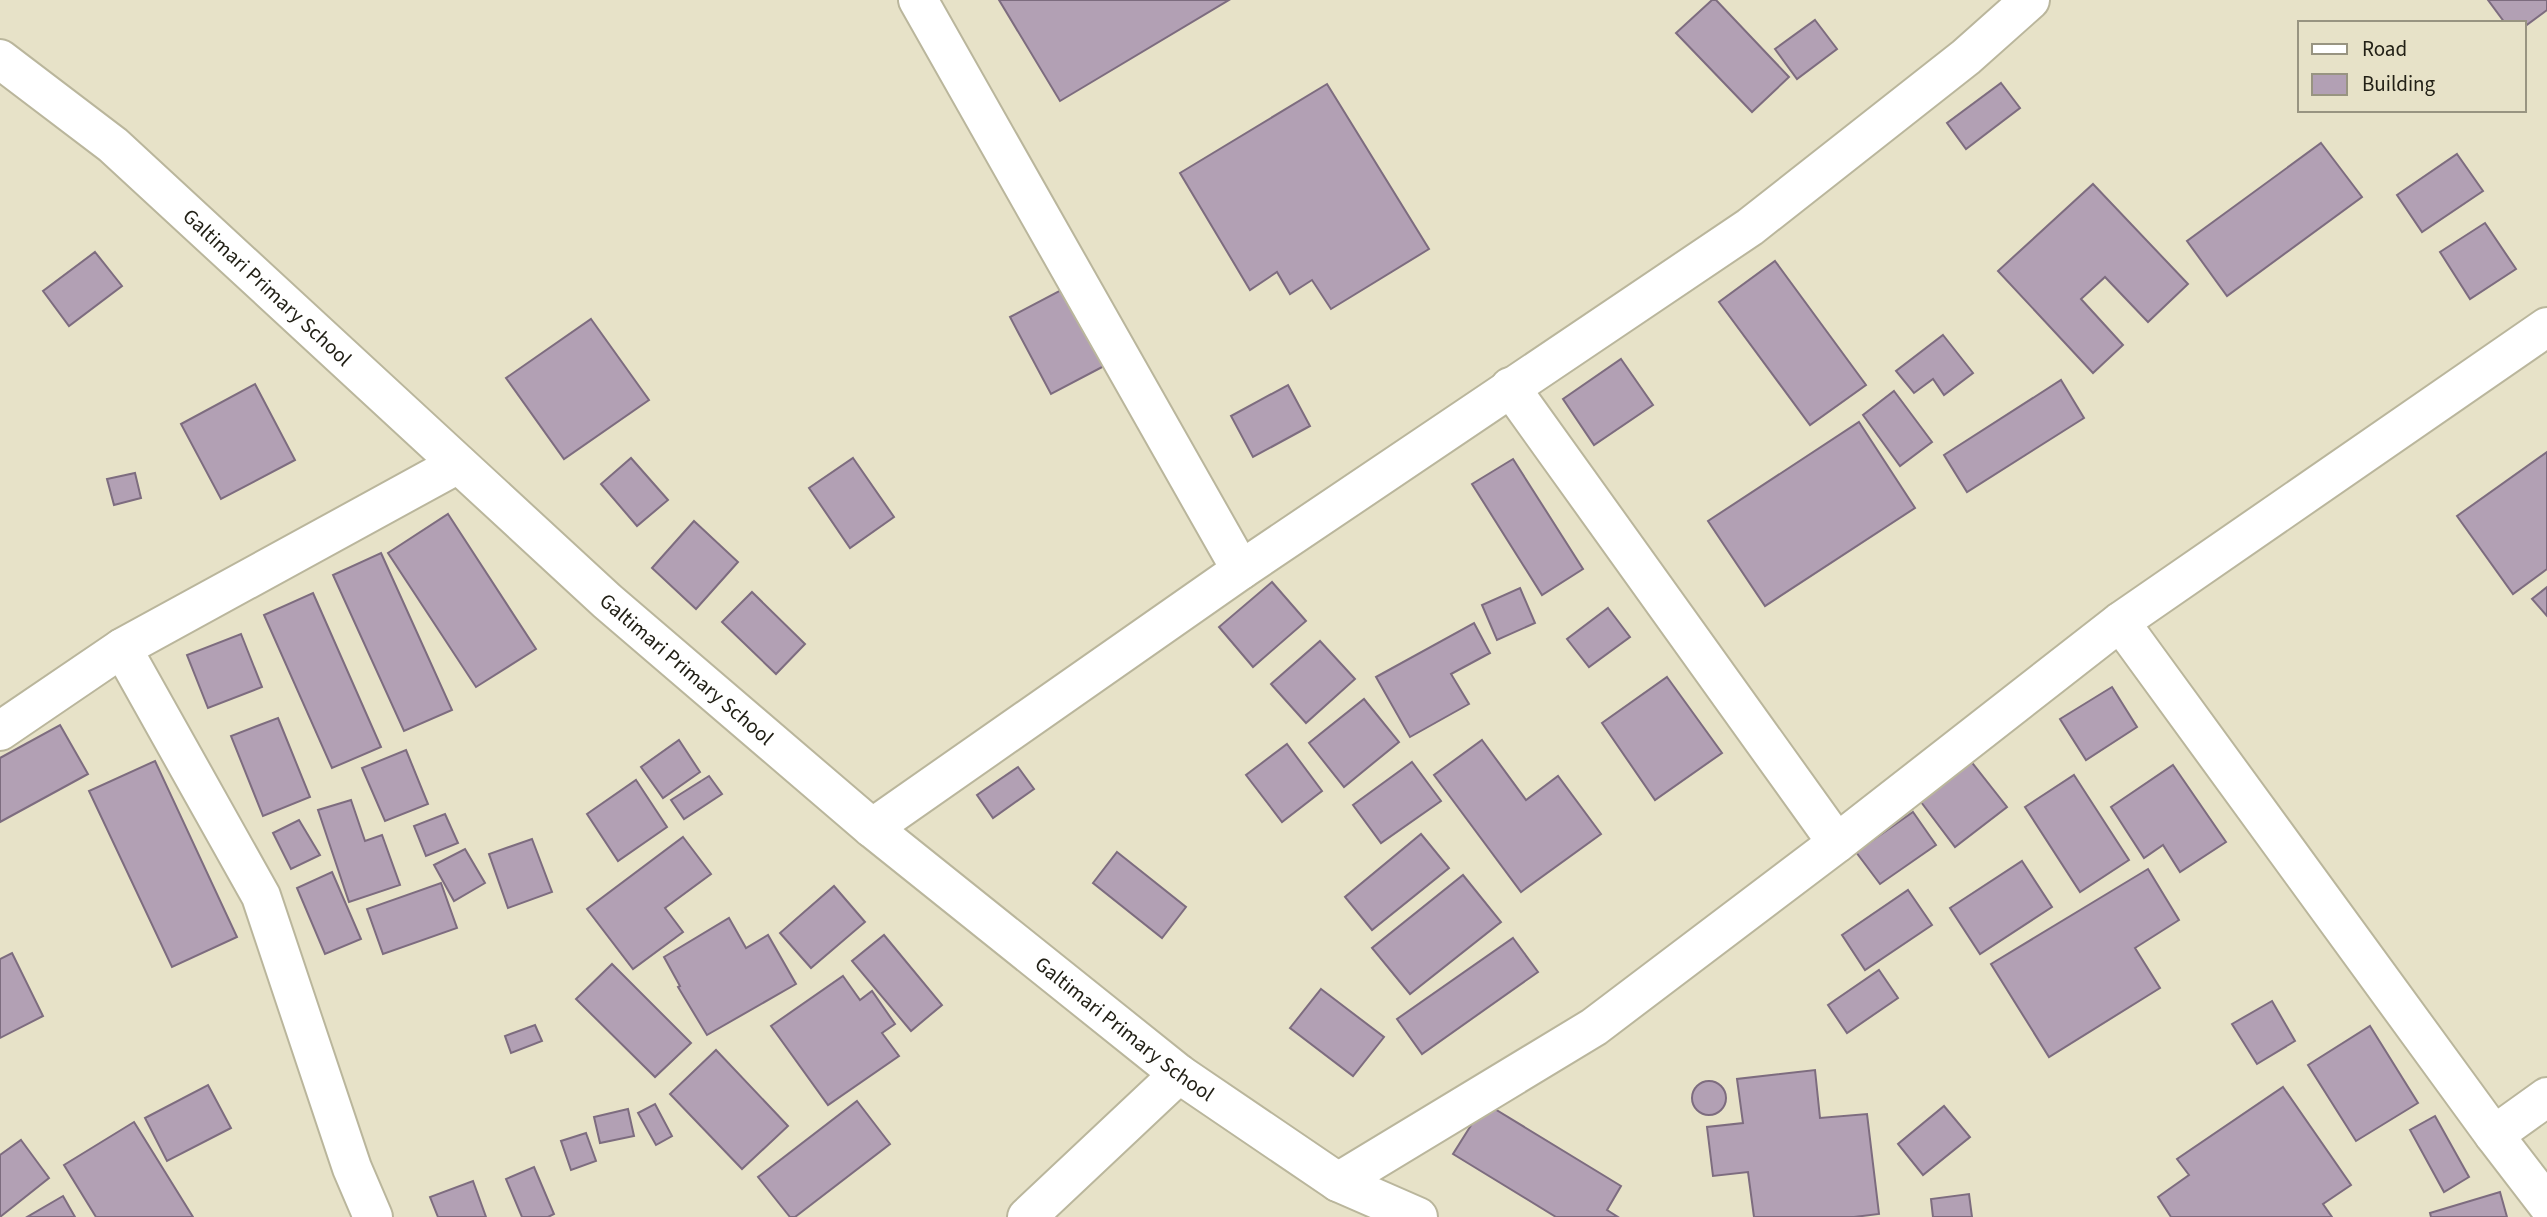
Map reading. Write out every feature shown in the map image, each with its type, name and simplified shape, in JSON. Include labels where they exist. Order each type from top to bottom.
[{"type":"street","points":[[918,0],[1241,570]]},
{"type":"street","points":[[872,828],[1241,570],[1750,227],[1966,57],[2030,0]]},
{"type":"street","name":"Galtimari Primary School","points":[[0,59],[113,145],[607,601],[872,828],[1179,1074],[1338,1182],[1418,1217]]},
{"type":"street","points":[[1338,1182],[1594,1027],[1837,843],[2120,622],[2547,327]]},
{"type":"street","points":[[1510,387],[1837,843]]},
{"type":"street","points":[[0,731],[122,648],[458,464]]},
{"type":"street","points":[[2120,622],[2547,1204]]},
{"type":"street","points":[[122,648],[261,896],[352,1168],[373,1217]]},
{"type":"street","points":[[1027,1217],[1179,1074]]},
{"type":"street","points":[[2494,1135],[2547,1097]]},
{"type":"building","points":[[999,0],[1229,0],[1060,101]]},
{"type":"building","points":[[1712,0],[1716,0],[1789,77],[1752,112],[1676,33]]},
{"type":"building","points":[[2488,0],[2547,0],[2547,10],[2526,26],[2526,21],[2504,21]]},
{"type":"building","points":[[1815,20],[1837,49],[1797,79],[1775,49]]},
{"type":"building","points":[[2001,83],[2020,108],[1966,149],[1947,123]]},
{"type":"building","points":[[1327,84],[1429,249],[1331,309],[1312,280],[1290,294],[1277,272],[1250,290],[1180,173]]},
{"type":"building","points":[[2321,143],[2362,197],[2227,296],[2187,241]]},
{"type":"building","points":[[2457,154],[2483,191],[2422,232],[2397,195]]},
{"type":"building","points":[[2093,184],[2188,284],[2148,322],[2105,277],[2081,299],[2123,345],[2093,373],[1998,271]]},
{"type":"building","points":[[2485,223],[2516,269],[2470,299],[2440,252]]},
{"type":"building","points":[[95,252],[122,286],[69,326],[43,291]]},
{"type":"building","points":[[1775,261],[1866,385],[1810,425],[1719,302]]},
{"type":"building","points":[[1065,288],[1106,365],[1051,394],[1010,317]]},
{"type":"building","points":[[591,319],[649,400],[564,459],[506,378]]},
{"type":"building","points":[[1943,335],[1973,373],[1944,395],[1933,379],[1914,393],[1896,371]]},
{"type":"building","points":[[1621,359],[1653,405],[1594,445],[1563,399]]},
{"type":"building","points":[[2061,380],[2084,418],[1967,492],[1944,455]]},
{"type":"building","points":[[255,384],[295,460],[221,499],[181,424]]},
{"type":"building","points":[[1288,385],[1310,426],[1253,457],[1231,416]]},
{"type":"building","points":[[1894,391],[1932,442],[1900,466],[1863,415]]},
{"type":"building","points":[[1859,422],[1915,508],[1765,606],[1708,521]]},
{"type":"building","points":[[2547,452],[2547,569],[2513,594],[2457,516]]},
{"type":"building","points":[[631,458],[668,500],[637,526],[601,484]]},
{"type":"building","points":[[853,458],[894,517],[850,548],[809,488]]},
{"type":"building","points":[[1513,459],[1583,569],[1542,595],[1472,484]]},
{"type":"building","points":[[135,473],[141,498],[114,505],[107,479]]},
{"type":"building","points":[[448,514],[536,649],[476,687],[388,553]]},
{"type":"building","points":[[694,521],[738,562],[696,609],[652,568]]},
{"type":"building","points":[[381,553],[452,710],[404,731],[333,575]]},
{"type":"building","points":[[1272,582],[1306,621],[1253,667],[1219,627]]},
{"type":"building","points":[[2547,587],[2547,616],[2532,599]]},
{"type":"building","points":[[1520,588],[1535,623],[1497,640],[1482,605]]},
{"type":"building","points":[[752,592],[805,644],[776,674],[722,622]]},
{"type":"building","points":[[313,593],[381,747],[332,768],[264,615]]},
{"type":"building","points":[[1608,608],[1630,637],[1589,667],[1567,639]]},
{"type":"building","points":[[1474,623],[1490,653],[1451,674],[1469,704],[1410,737],[1376,677]]},
{"type":"building","points":[[241,634],[262,687],[208,708],[187,655]]},
{"type":"building","points":[[1320,641],[1355,679],[1306,723],[1271,684]]},
{"type":"building","points":[[1667,677],[1722,753],[1655,800],[1602,723]]},
{"type":"building","points":[[2112,687],[2137,727],[2086,760],[2060,719]]},
{"type":"building","points":[[1364,699],[1399,742],[1344,787],[1309,743]]},
{"type":"building","points":[[278,718],[310,797],[263,816],[231,736]]},
{"type":"building","points":[[60,725],[88,774],[0,822],[0,758]]},
{"type":"building","points":[[679,740],[700,772],[663,798],[641,767]]},
{"type":"building","points":[[1482,740],[1526,800],[1558,776],[1601,834],[1521,892],[1434,775]]},
{"type":"building","points":[[1287,744],[1322,791],[1282,822],[1246,775]]},
{"type":"building","points":[[406,750],[428,804],[385,821],[362,768]]},
{"type":"building","points":[[1966,755],[2007,807],[1955,847],[1915,794]]},
{"type":"building","points":[[155,761],[237,937],[172,967],[89,791]]},
{"type":"building","points":[[1412,762],[1441,801],[1381,843],[1353,805]]},
{"type":"building","points":[[2173,765],[2226,842],[2180,872],[2163,845],[2144,858],[2111,807]]},
{"type":"building","points":[[1018,767],[1034,789],[993,818],[977,795]]},
{"type":"building","points":[[2074,775],[2129,860],[2080,892],[2025,807]]},
{"type":"building","points":[[709,776],[722,794],[684,819],[671,800]]},
{"type":"building","points":[[636,780],[667,827],[618,861],[587,814]]},
{"type":"building","points":[[351,800],[365,841],[382,835],[400,885],[349,902],[318,810]]},
{"type":"building","points":[[1913,812],[1936,845],[1880,884],[1856,852]]},
{"type":"building","points":[[445,814],[458,843],[426,856],[414,826]]},
{"type":"building","points":[[299,820],[320,855],[291,869],[273,833]]},
{"type":"building","points":[[1421,834],[1449,868],[1372,930],[1345,897]]},
{"type":"building","points":[[683,837],[711,874],[665,908],[683,932],[633,969],[587,909]]},
{"type":"building","points":[[532,839],[552,892],[508,908],[489,854]]},
{"type":"building","points":[[465,849],[485,883],[454,901],[434,865]]},
{"type":"building","points":[[1117,852],[1186,907],[1162,938],[1093,883]]},
{"type":"building","points":[[2022,861],[2052,907],[1980,954],[1950,908]]},
{"type":"building","points":[[2148,869],[2179,920],[2135,948],[2160,988],[2049,1057],[1991,964]]},
{"type":"building","points":[[332,872],[361,939],[325,954],[297,888]]},
{"type":"building","points":[[1463,875],[1501,922],[1410,994],[1372,948]]},
{"type":"building","points":[[441,883],[457,928],[383,954],[367,909]]},
{"type":"building","points":[[834,886],[865,922],[811,968],[780,933]]},
{"type":"building","points":[[1908,890],[1932,925],[1865,970],[1842,935]]},
{"type":"building","points":[[729,918],[746,948],[768,935],[796,984],[707,1035],[678,987],[680,986],[664,957]]},
{"type":"building","points":[[884,935],[942,1005],[911,1031],[852,961]]},
{"type":"building","points":[[1513,938],[1538,972],[1422,1054],[1397,1019]]},
{"type":"building","points":[[12,953],[43,1016],[0,1038],[0,959]]},
{"type":"building","points":[[612,964],[691,1043],[655,1077],[576,999]]},
{"type":"building","points":[[1879,970],[1898,998],[1847,1033],[1828,1005]]},
{"type":"building","points":[[843,976],[860,1000],[872,991],[895,1024],[882,1033],[899,1056],[828,1105],[771,1026]]},
{"type":"building","points":[[1321,989],[1384,1037],[1353,1076],[1290,1028]]},
{"type":"building","points":[[2272,1001],[2295,1041],[2257,1064],[2232,1024]]},
{"type":"building","points":[[535,1025],[542,1041],[511,1053],[505,1036]]},
{"type":"building","points":[[2370,1026],[2418,1103],[2356,1141],[2308,1065]]},
{"type":"building","points":[[716,1050],[788,1126],[742,1169],[670,1094]]},
{"type":"building","points":[[1815,1070],[1820,1118],[1867,1114],[1879,1214],[1854,1217],[1754,1217],[1748,1172],[1713,1176],[1707,1127],[1743,1123],[1737,1079]]},
{"type":"building","points":[[1709,1081],[1721,1086],[1726,1098],[1721,1110],[1709,1115],[1697,1110],[1692,1098],[1697,1086]]},
{"type":"building","points":[[208,1085],[231,1128],[167,1161],[145,1118]]},
{"type":"building","points":[[2283,1087],[2351,1185],[2323,1204],[2332,1217],[2171,1217],[2158,1197],[2189,1175],[2177,1159]]},
{"type":"building","points":[[857,1101],[890,1144],[795,1217],[790,1217],[758,1177]]},
{"type":"building","points":[[1485,1103],[1621,1186],[1607,1210],[1618,1217],[1556,1217],[1453,1154]]},
{"type":"building","points":[[655,1104],[672,1136],[656,1145],[638,1113]]},
{"type":"building","points":[[1944,1106],[1970,1137],[1923,1175],[1898,1144]]},
{"type":"building","points":[[628,1109],[634,1136],[600,1143],[594,1117]]},
{"type":"building","points":[[2435,1116],[2469,1177],[2444,1192],[2410,1130]]},
{"type":"building","points":[[134,1122],[193,1217],[96,1217],[64,1165]]},
{"type":"building","points":[[586,1133],[596,1161],[571,1170],[561,1141]]},
{"type":"building","points":[[21,1140],[49,1178],[0,1217],[0,1155]]},
{"type":"building","points":[[534,1167],[554,1214],[548,1217],[522,1217],[506,1179]]},
{"type":"building","points":[[473,1181],[486,1217],[438,1217],[430,1197]]},
{"type":"building","points":[[2500,1192],[2507,1217],[2431,1217],[2430,1213]]},
{"type":"building","points":[[1969,1194],[1972,1217],[1933,1217],[1931,1199]]},
{"type":"building","points":[[63,1196],[75,1217],[27,1217]]}]
